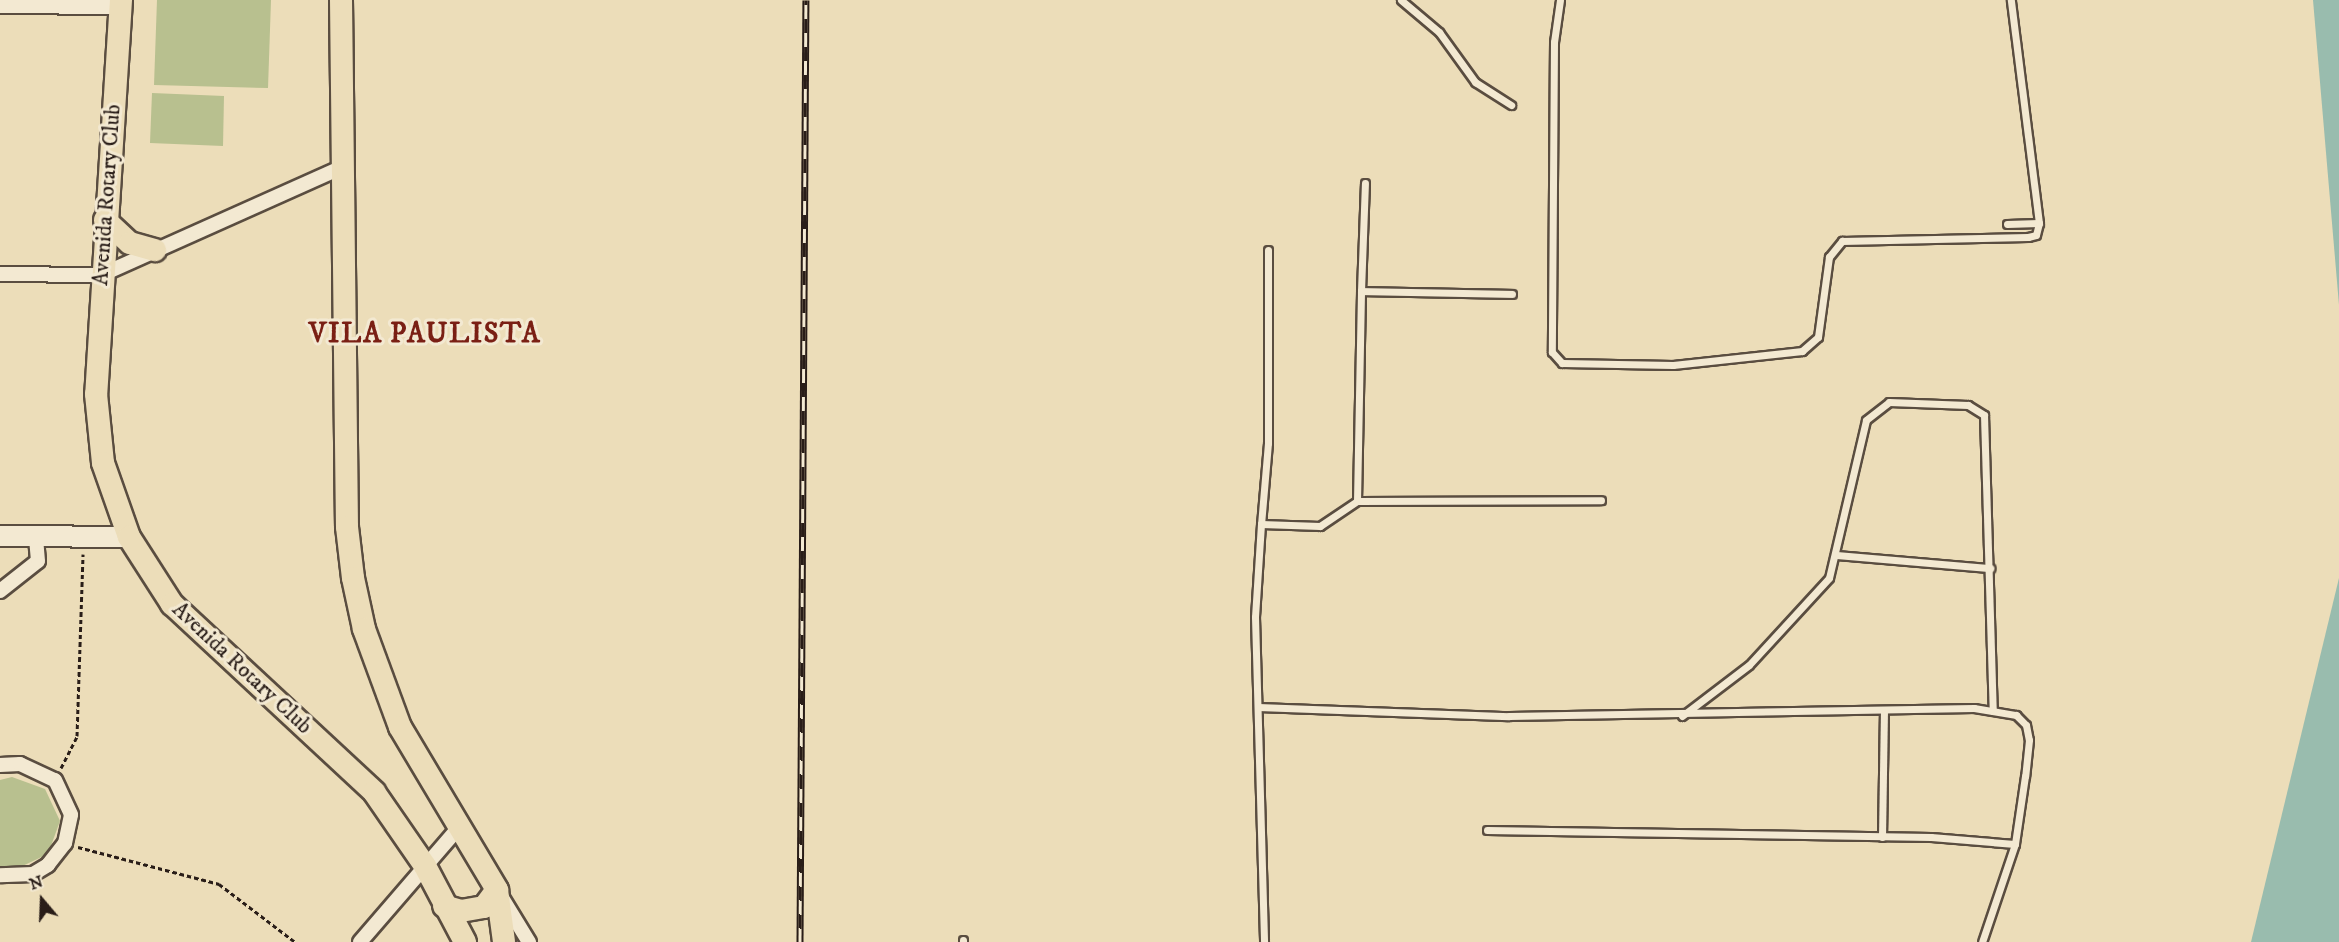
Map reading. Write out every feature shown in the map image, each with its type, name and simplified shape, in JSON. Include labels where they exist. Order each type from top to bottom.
[{"type":"main road","points":[[341,0],[342,167],[353,578],[364,629],[400,727],[497,890],[504,942]]},
{"type":"main road","name":"Avenida Rotary Club","points":[[121,4],[101,275],[96,394],[103,463],[129,537],[172,604],[374,792],[425,866],[444,906],[465,942]]},
{"type":"main road","points":[[105,220],[130,243],[155,250]]},
{"type":"main road","points":[[444,906],[461,911],[484,907],[497,890]]},
{"type":"street","points":[[0,6],[121,4]]},
{"type":"street","points":[[0,274],[101,275],[342,167]]},
{"type":"street","points":[[0,536],[129,537]]},
{"type":"street","points":[[0,591],[38,561],[36,536]]},
{"type":"street","points":[[0,765],[20,764],[55,780],[70,816],[65,843],[48,866],[33,874],[0,875]]},
{"type":"street","points":[[360,942],[460,826]]},
{"type":"street","points":[[497,890],[529,942]]},
{"type":"lane","points":[[1401,0],[1439,32],[1475,82],[1511,105]]},
{"type":"lane","points":[[1560,0],[1554,42],[1552,352],[1562,363],[1673,365],[1802,351],[1818,337],[1830,257],[1842,241],[2036,235],[2039,223],[2011,0]]},
{"type":"lane","points":[[1357,501],[1365,183]]},
{"type":"lane","points":[[2007,224],[2039,223]]},
{"type":"lane","points":[[1264,942],[1258,707],[1261,524],[1268,443],[1268,250]]},
{"type":"lane","points":[[1361,291],[1512,294]]},
{"type":"lane","points":[[1682,716],[1722,688],[1779,636],[1822,587],[1837,555],[1866,420],[1875,408],[1888,402],[1968,405],[1979,408],[1986,428],[1993,711]]},
{"type":"lane","points":[[1261,524],[1320,526],[1357,501],[1601,500]]},
{"type":"lane","points":[[1837,555],[1990,568]]},
{"type":"lane","points":[[1258,707],[1682,716],[1884,711],[1993,711],[2016,715],[2026,725],[2029,740],[2015,844],[1982,942]]},
{"type":"lane","points":[[1882,837],[1884,711]]},
{"type":"lane","points":[[1487,830],[1882,837],[2015,844]]},
{"type":"path","points":[[55,780],[77,736],[84,537]]},
{"type":"path","points":[[65,843],[219,884],[295,942]]},
{"type":"green space","points":[[157,0],[271,0],[268,88],[154,85]]},
{"type":"green space","points":[[152,93],[224,96],[223,146],[150,143]]},
{"type":"green space","points":[[12,777],[45,789],[60,821],[48,854],[16,869],[0,866],[0,780]]},
{"type":"shaded area","points":[[2313,0],[2339,0],[2339,305]]},
{"type":"shaded area","points":[[2339,578],[2339,942],[2251,942]]},
{"type":"railway","points":[[800,942],[806,0]]},
{"type":"district","name":"VILA PAULISTA","points":[[425,334]]}]
